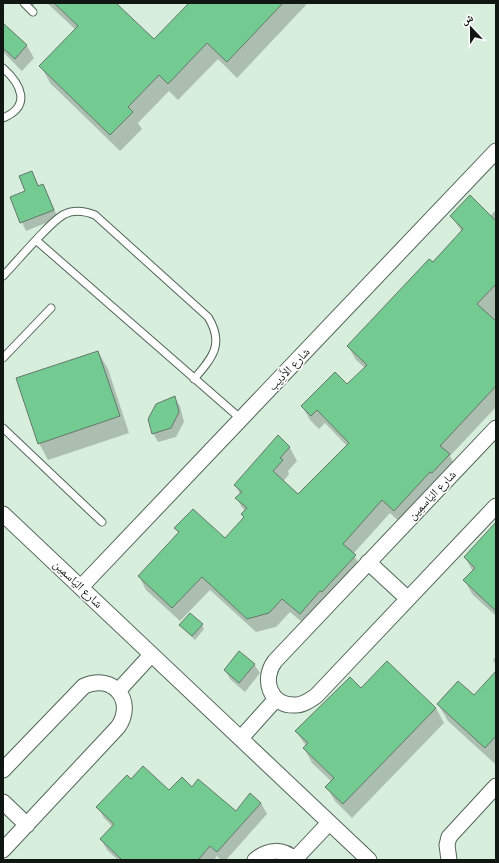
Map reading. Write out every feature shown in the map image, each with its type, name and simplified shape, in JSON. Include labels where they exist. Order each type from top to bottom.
[{"type":"street","name":"شارع الأَدِيب","points":[[81,587],[496,151]]},
{"type":"street","name":"شارع اليَاسمِين","points":[[276,699],[268,684],[270,667],[496,428]]},
{"type":"street","points":[[241,738],[276,699],[296,705],[303,704],[316,696],[496,506]]},
{"type":"street","name":"شارع اليَاسمِين","points":[[3,514],[369,860]]},
{"type":"street","points":[[368,562],[408,600]]},
{"type":"street","points":[[118,691],[151,655]]},
{"type":"street","points":[[3,770],[84,686],[99,682],[106,684],[118,691],[123,698],[125,713],[118,727],[3,850]]},
{"type":"street","points":[[449,860],[447,845],[449,837],[496,786]]},
{"type":"street","points":[[3,802],[27,825]]},
{"type":"street","points":[[255,860],[268,852],[276,851],[283,852],[295,860],[329,823]]},
{"type":"lane","points":[[24,3],[33,12]]},
{"type":"lane","points":[[3,68],[19,85],[20,98],[15,111],[3,118]]},
{"type":"lane","points":[[3,276],[57,218],[73,211],[88,212],[101,219],[208,317],[212,324],[216,340],[213,355],[194,379]]},
{"type":"lane","points":[[36,241],[241,419]]},
{"type":"lane","points":[[3,358],[51,308]]},
{"type":"lane","points":[[3,428],[102,522]]},
{"type":"building","points":[[54,3],[116,3],[154,39],[189,3],[283,3],[227,62],[207,43],[168,84],[159,75],[128,107],[133,112],[110,135],[39,66],[78,26]]},
{"type":"building","points":[[3,23],[27,45],[15,59],[3,48]]},
{"type":"building","points":[[32,171],[38,186],[43,184],[54,210],[20,223],[10,197],[25,191],[19,176]]},
{"type":"building","points":[[470,195],[496,221],[496,284],[477,304],[496,321],[496,386],[440,446],[450,454],[432,473],[430,472],[394,511],[382,500],[343,544],[356,555],[322,592],[320,591],[300,614],[282,599],[269,613],[247,619],[202,577],[172,608],[138,576],[179,532],[174,528],[193,509],[225,538],[244,517],[241,514],[247,508],[235,498],[242,492],[234,485],[278,435],[290,447],[280,458],[283,460],[273,471],[298,494],[349,443],[317,410],[311,416],[301,406],[335,372],[347,384],[367,365],[347,346],[429,259],[433,262],[463,229],[450,216]]},
{"type":"building","points":[[98,351],[120,416],[38,444],[16,378]]},
{"type":"building","points":[[175,396],[179,412],[171,428],[152,434],[148,419],[156,404]]},
{"type":"building","points":[[496,522],[496,611],[463,580],[475,568],[464,557]]},
{"type":"building","points":[[190,613],[203,624],[192,636],[179,625]]},
{"type":"building","points":[[239,651],[255,664],[239,683],[224,670]]},
{"type":"building","points":[[387,661],[436,708],[343,804],[325,787],[334,778],[303,748],[308,743],[295,731],[350,677],[361,688]]},
{"type":"building","points":[[496,671],[496,736],[485,748],[437,704],[458,681],[474,695]]},
{"type":"building","points":[[143,766],[169,790],[182,777],[192,787],[198,779],[236,811],[250,793],[261,803],[217,852],[210,846],[198,860],[122,860],[100,839],[114,824],[96,807],[127,775],[131,779]]}]
